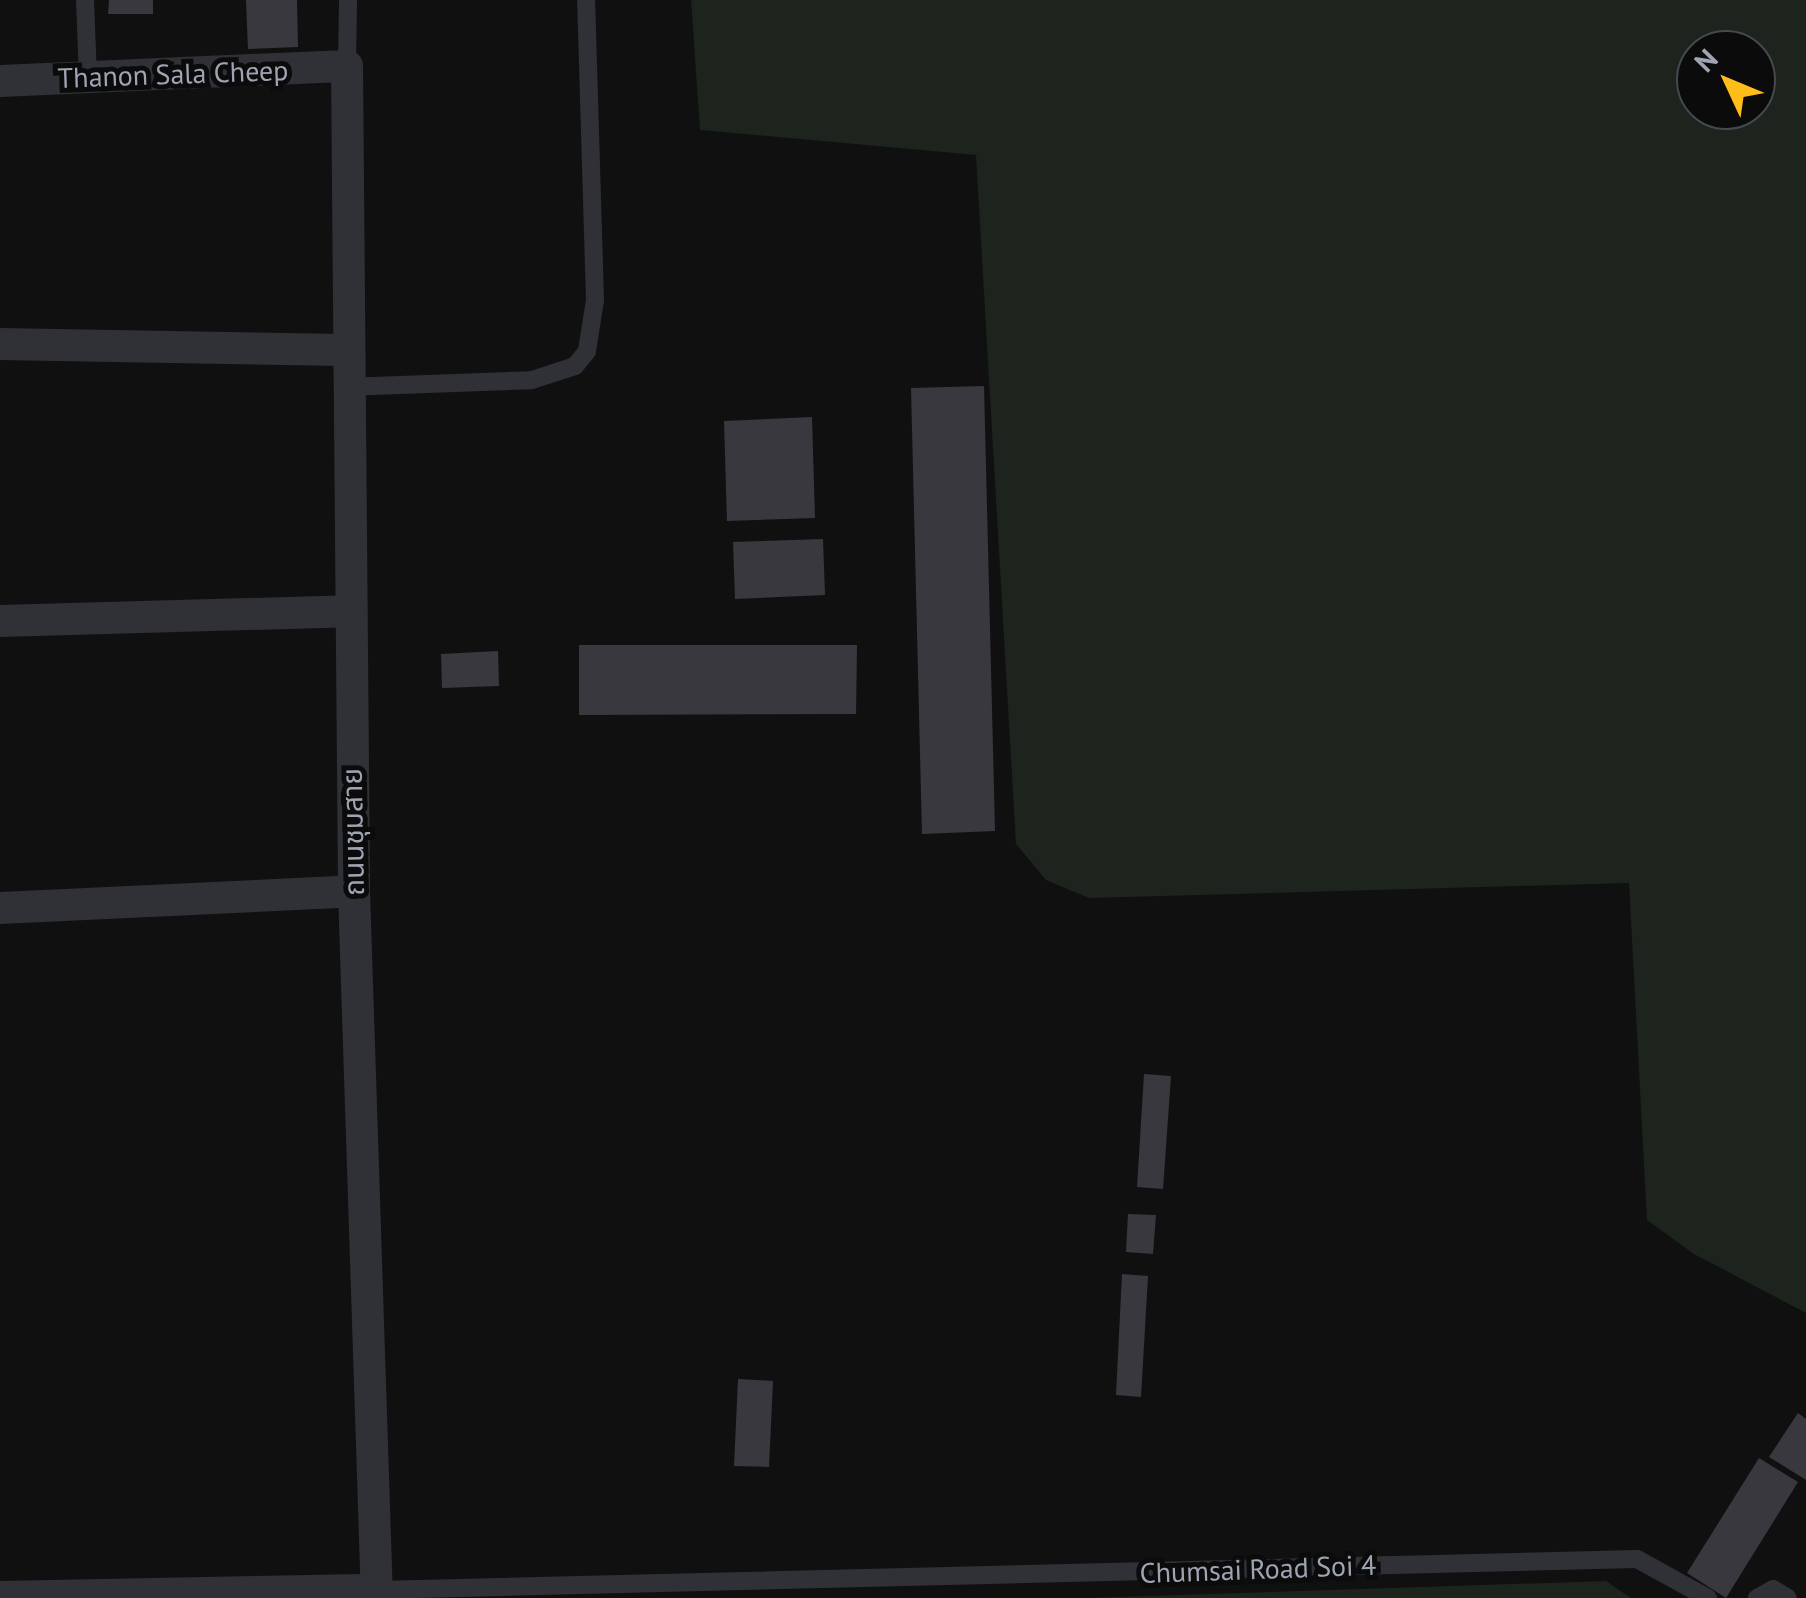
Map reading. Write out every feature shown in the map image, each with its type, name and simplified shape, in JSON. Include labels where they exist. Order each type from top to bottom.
[{"type":"street","name":"Thanon Sala Cheep","points":[[0,81],[347,66]]},
{"type":"street","name":"ถนนชุมสาย","points":[[347,66],[345,387],[354,890],[377,1594]]},
{"type":"street","points":[[0,344],[346,350]]},
{"type":"street","points":[[0,621],[349,611]]},
{"type":"street","points":[[0,908],[354,890]]},
{"type":"street","points":[[0,1597],[377,1594]]},
{"type":"lane","points":[[86,0],[88,77]]},
{"type":"lane","points":[[347,66],[348,0]]},
{"type":"lane","points":[[345,387],[532,380],[574,366],[587,351],[595,300],[586,0]]},
{"type":"lane","name":"Chumsai Road Soi 4","points":[[377,1594],[1636,1559],[1708,1598]]},
{"type":"lane","points":[[1758,1598],[1773,1588],[1788,1598]]},
{"type":"shaded area","points":[[691,0],[1806,0],[1806,1313],[1694,1254],[1647,1220],[1629,883],[1089,898],[1046,880],[1016,844],[976,155],[700,130]]},
{"type":"shaded area","points":[[1606,1581],[1631,1598],[1085,1598]]},
{"type":"building","points":[[109,0],[153,0],[153,14],[108,14]]},
{"type":"building","points":[[246,0],[297,0],[298,47],[248,49]]},
{"type":"building","points":[[984,386],[995,831],[922,834],[911,388]]},
{"type":"building","points":[[812,417],[815,518],[727,521],[724,421]]},
{"type":"building","points":[[823,539],[825,595],[735,599],[733,542]]},
{"type":"building","points":[[579,645],[857,645],[856,714],[579,715]]},
{"type":"building","points":[[498,651],[499,686],[442,688],[441,654]]},
{"type":"building","points":[[1144,1074],[1171,1076],[1163,1189],[1137,1187]]},
{"type":"building","points":[[1128,1214],[1156,1215],[1153,1254],[1126,1252]]},
{"type":"building","points":[[1122,1274],[1148,1276],[1141,1397],[1116,1395]]},
{"type":"building","points":[[738,1379],[773,1381],[769,1467],[734,1466]]},
{"type":"building","points":[[1798,1413],[1806,1419],[1806,1480],[1769,1457]]},
{"type":"building","points":[[1759,1458],[1798,1482],[1726,1598],[1687,1573]]}]
